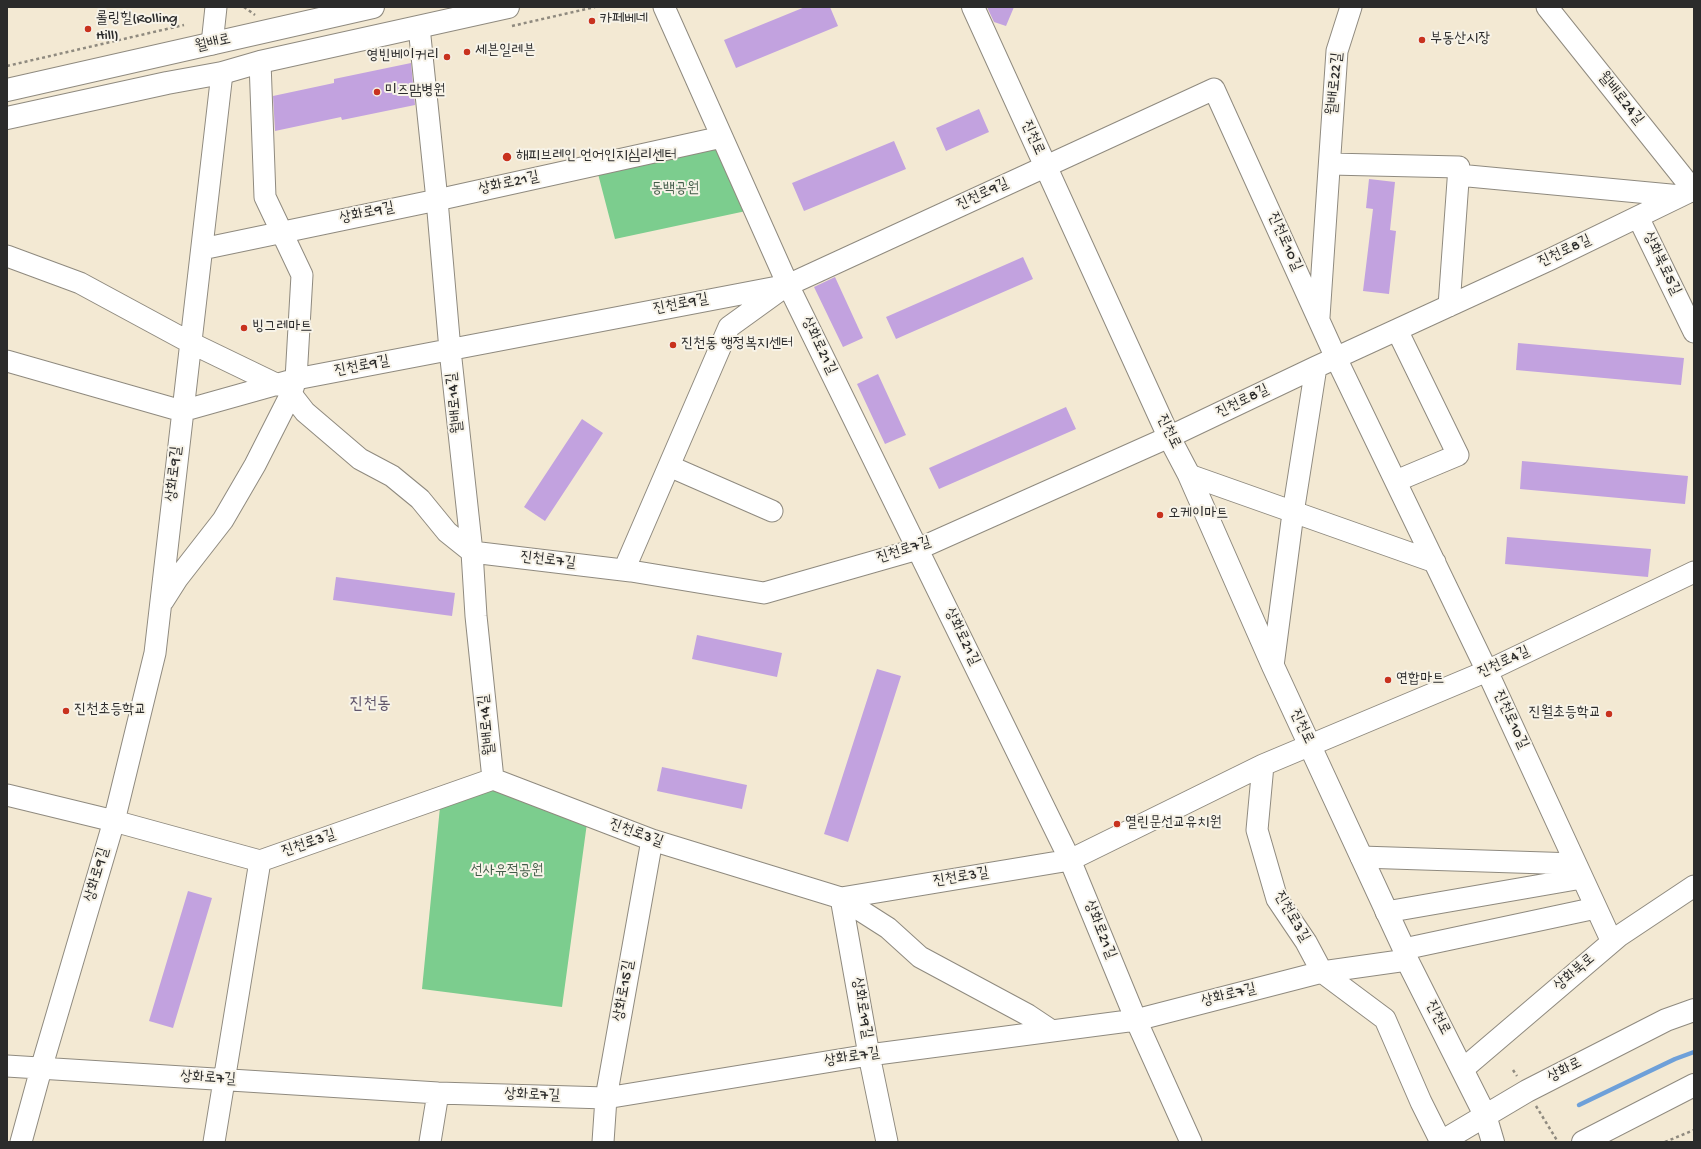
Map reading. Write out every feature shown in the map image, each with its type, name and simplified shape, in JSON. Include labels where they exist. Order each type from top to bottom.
[{"type":"main road","name":"월배로","points":[[7,90],[373,7]]},
{"type":"main road","name":"진천로","points":[[973,7],[1044,166],[1189,475],[1273,666],[1405,954],[1485,1115]]},
{"type":"main road","name":"월배로","points":[[7,118],[222,72],[260,62],[419,27],[509,17]]},
{"type":"main road","name":"상화로","points":[[1441,1142],[1527,1091],[1666,1020],[1694,1010]]},
{"type":"main road","points":[[1583,1142],[1694,1085]]},
{"type":"main road","points":[[1485,1115],[1493,1142]]},
{"type":"main road","points":[[1485,1115],[1509,1142]]},
{"type":"street","points":[[212,44],[216,7]]},
{"type":"street","name":"상화로21길","points":[[664,7],[788,285],[1070,860],[1136,1020],[1191,1142]]},
{"type":"street","name":"월배로22길","points":[[1319,319],[1337,51],[1351,7]]},
{"type":"street","name":"월배로24길","points":[[1547,7],[1689,192]]},
{"type":"street","name":"월배로14길","points":[[419,27],[437,200],[450,350],[472,552],[476,616],[493,779]]},
{"type":"street","points":[[260,62],[264,197],[302,275],[288,386]]},
{"type":"street","name":"상화로9길","points":[[21,1142],[41,1068],[114,821],[155,653],[222,72]]},
{"type":"street","name":"진천로10길","points":[[1044,166],[1214,89],[1336,358],[1487,671],[1612,942]]},
{"type":"street","name":"상화로21길","points":[[437,200],[722,137]]},
{"type":"street","points":[[1330,164],[1459,171],[1689,192]]},
{"type":"street","name":"진천로9길","points":[[182,411],[450,350],[788,285],[1044,166]]},
{"type":"street","points":[[1449,306],[1459,171]]},
{"type":"street","name":"진천로8길","points":[[1170,437],[1689,192]]},
{"type":"street","name":"상화로9길","points":[[202,249],[437,200]]},
{"type":"street","name":"상화북로5길","points":[[1638,217],[1694,332]]},
{"type":"street","points":[[7,256],[80,283],[191,343],[288,386],[305,412],[360,459],[392,476],[420,499],[447,532],[472,552]]},
{"type":"street","points":[[624,570],[729,327],[788,285]]},
{"type":"street","points":[[1396,481],[1458,455],[1398,330]]},
{"type":"street","points":[[7,361],[182,411]]},
{"type":"street","points":[[1273,666],[1293,513],[1316,367]]},
{"type":"street","name":"상화로9길","points":[[160,605],[177,580],[223,520],[255,464],[288,386]]},
{"type":"street","name":"진천로7길","points":[[472,552],[624,570],[764,593],[918,549],[1170,437]]},
{"type":"street","points":[[669,466],[772,511]]},
{"type":"street","points":[[1189,475],[1435,562]]},
{"type":"street","name":"진천로4길","points":[[1310,746],[1487,671],[1694,572]]},
{"type":"street","name":"진천로3길","points":[[260,861],[493,779],[652,840],[841,898],[1070,860],[1263,765],[1310,746]]},
{"type":"street","name":"진천로3길","points":[[1263,765],[1257,830],[1277,898],[1306,942],[1322,972]]},
{"type":"street","points":[[7,795],[114,821],[260,861],[214,1142]]},
{"type":"street","name":"상화로15길","points":[[603,1142],[606,1098],[652,840]]},
{"type":"street","points":[[1362,858],[1579,871]]},
{"type":"street","points":[[1386,912],[1579,871]]},
{"type":"street","name":"상화북로","points":[[1463,1069],[1612,942],[1694,886]]},
{"type":"street","points":[[841,898],[888,928],[920,958],[1028,1015],[1052,1031]]},
{"type":"street","name":"상화로19길","points":[[841,898],[869,1055],[887,1142]]},
{"type":"street","points":[[1405,954],[1596,908]]},
{"type":"street","name":"상화로7길","points":[[7,1066],[438,1093],[606,1098],[869,1055],[1136,1020],[1322,972],[1405,954]]},
{"type":"street","name":"상화로","points":[[1322,972],[1385,1019],[1421,1102],[1441,1142]]},
{"type":"street","points":[[430,1142],[438,1093]]},
{"type":"path","points":[[244,7],[251,13]]},
{"type":"path","points":[[509,17],[595,7]]},
{"type":"path","points":[[7,66],[184,25]]},
{"type":"path","points":[[1665,1142],[1694,1130]]},
{"type":"green space","name":"동백공원","points":[[717,144],[746,211],[615,239],[597,170]]},
{"type":"green space","name":"선사유적공원","points":[[491,789],[587,823],[562,1007],[422,989],[440,807]]},
{"type":"building","points":[[805,7],[830,7],[838,26],[736,68],[724,40]]},
{"type":"building","points":[[987,7],[1014,7],[1006,26],[994,22]]},
{"type":"building","points":[[411,63],[415,105],[342,120],[341,117],[275,131],[273,96],[334,83],[334,79]]},
{"type":"building","points":[[979,109],[989,132],[946,151],[936,128]]},
{"type":"building","points":[[894,141],[906,169],[804,211],[792,183]]},
{"type":"building","points":[[1369,179],[1395,182],[1390,230],[1396,231],[1389,294],[1363,291],[1373,209],[1366,208]]},
{"type":"building","points":[[1023,257],[1033,279],[896,339],[886,317]]},
{"type":"building","points":[[835,277],[863,338],[843,347],[814,287]]},
{"type":"building","points":[[1518,343],[1684,358],[1681,385],[1516,370]]},
{"type":"building","points":[[878,374],[906,435],[885,444],[857,384]]},
{"type":"building","points":[[1066,407],[1076,429],[939,489],[929,468]]},
{"type":"building","points":[[582,419],[603,433],[545,521],[524,507]]},
{"type":"building","points":[[1522,461],[1688,476],[1685,504],[1520,489]]},
{"type":"building","points":[[1507,537],[1651,549],[1648,577],[1505,564]]},
{"type":"building","points":[[336,577],[455,593],[452,616],[333,600]]},
{"type":"building","points":[[697,635],[782,653],[777,677],[692,659]]},
{"type":"building","points":[[877,669],[901,676],[848,842],[824,834]]},
{"type":"building","points":[[662,767],[747,785],[742,809],[657,791]]},
{"type":"building","points":[[188,891],[212,898],[173,1028],[149,1021]]},
{"type":"waterway","points":[[1579,1105],[1675,1059],[1694,1052]]},
{"type":"place","name":"카페베네","points":[[592,21]]},
{"type":"place","name":"롤링힐(Rolling Hill)","points":[[88,29]]},
{"type":"place","name":"부동산시장","points":[[1422,40]]},
{"type":"place","name":"세븐일레븐","points":[[467,52]]},
{"type":"place","name":"영빈베이커리","points":[[447,57]]},
{"type":"place","name":"미즈맘병원","points":[[377,92]]},
{"type":"place","name":"해피브레인 언어인지심리센터","points":[[507,157]]},
{"type":"place","name":"빙그레마트","points":[[244,328]]},
{"type":"place","name":"진천동 행정복지센터","points":[[673,345]]},
{"type":"place","name":"오케이마트","points":[[1160,515]]},
{"type":"place","name":"연합마트","points":[[1388,680]]},
{"type":"place","name":"진천초등학교","points":[[66,711]]},
{"type":"place","name":"진월초등학교","points":[[1609,714]]},
{"type":"place","name":"열린문선교유치원","points":[[1117,824]]},
{"type":"district","name":"진천동","points":[[370,705]]}]
